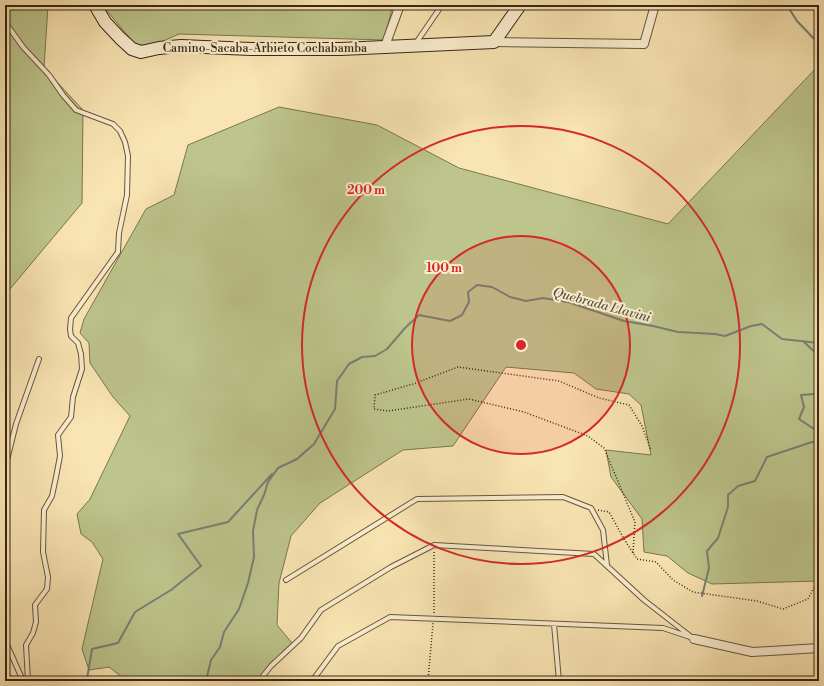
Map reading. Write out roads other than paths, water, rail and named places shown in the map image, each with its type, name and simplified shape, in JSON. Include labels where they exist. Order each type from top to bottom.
[{"type":"street","name":"Camino-Sacaba-Arbieto Cochabamba","points":[[95,5],[105,22],[120,38],[132,49],[141,52],[159,48],[181,46],[351,49],[385,46],[494,42]]},
{"type":"street","points":[[385,46],[400,5]]},
{"type":"street","points":[[494,42],[520,5]]},
{"type":"street","points":[[494,42],[644,44],[655,5]]},
{"type":"street","points":[[694,639],[752,652],[819,648]]},
{"type":"lane","points":[[415,45],[442,5]]},
{"type":"lane","points":[[5,22],[23,47],[49,75],[76,110],[113,124],[120,131],[125,142],[128,156],[127,195],[119,233],[118,252],[106,271],[71,318],[71,336],[78,344],[81,354],[82,369],[73,397],[71,417],[58,435],[60,456],[52,496],[44,510],[43,552],[48,577],[47,589],[36,605],[36,622],[33,633],[26,645],[28,681]]},
{"type":"lane","points":[[5,468],[16,424],[39,358]]},
{"type":"lane","points":[[286,580],[417,499],[563,497],[591,508],[603,530],[607,566]]},
{"type":"lane","points":[[259,681],[271,666],[301,638],[321,610],[391,567],[434,545],[594,554],[644,600],[694,639]]},
{"type":"lane","points":[[312,681],[338,646],[390,617],[663,628],[694,639]]},
{"type":"lane","points":[[554,624],[559,681]]},
{"type":"lane","points":[[5,640],[23,681]]},
{"type":"waterway","points":[[784,5],[819,44]]},
{"type":"waterway","name":"Quebrada Llavini","points":[[206,681],[211,660],[220,647],[224,632],[239,609],[248,583],[254,557],[253,531],[257,510],[268,482],[278,468],[297,459],[314,444],[335,409],[337,381],[349,364],[362,357],[375,356],[387,349],[405,328],[419,315],[450,321],[462,315],[469,302],[468,292],[477,285],[492,287],[510,297],[526,301],[543,298],[568,302],[624,321],[678,332],[725,336],[751,326],[762,324],[782,339],[819,343]]},
{"type":"waterway","points":[[804,342],[819,356]]},
{"type":"waterway","points":[[819,388],[814,394],[801,395],[804,407],[799,419],[814,429],[819,429]]},
{"type":"waterway","points":[[702,596],[709,568],[707,551],[718,538],[728,507],[728,495],[738,486],[755,481],[767,457],[812,442],[819,442]]},
{"type":"waterway","points":[[83,681],[87,679],[92,649],[118,643],[135,612],[171,590],[201,566],[178,534],[228,522],[272,474]]}]
